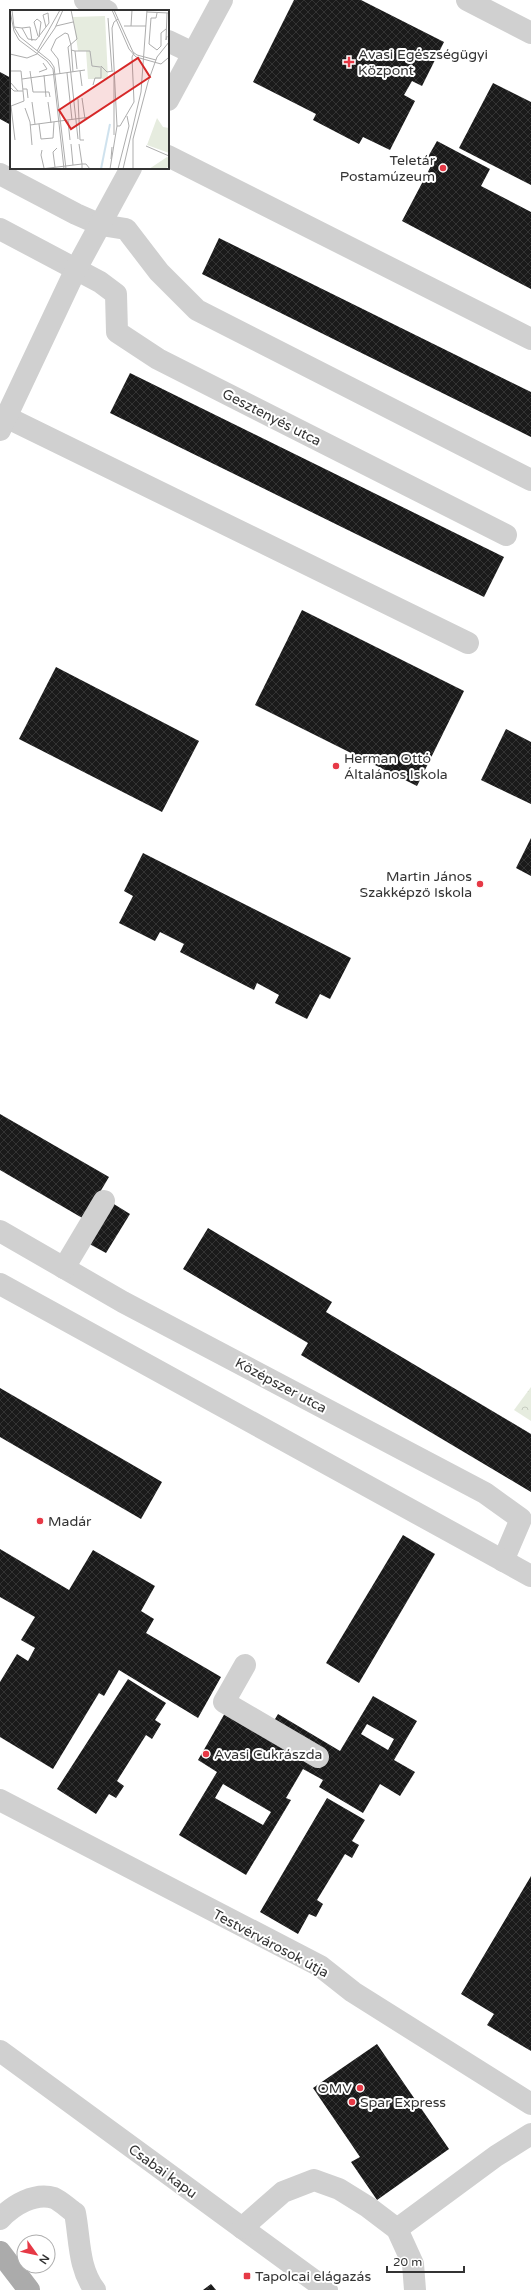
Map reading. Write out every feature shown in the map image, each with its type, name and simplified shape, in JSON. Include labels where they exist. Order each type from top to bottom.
[{"type":"main road","points":[[0,2252],[29,2290]]},
{"type":"street","points":[[85,0],[105,10]]},
{"type":"street","points":[[169,98],[222,0]]},
{"type":"street","points":[[467,0],[531,33]]},
{"type":"street","points":[[169,41],[193,53]]},
{"type":"street","points":[[169,157],[531,339]]},
{"type":"street","points":[[130,169],[76,269],[3,423],[468,643]]},
{"type":"street","points":[[0,174],[101,225],[126,228],[159,272],[196,310],[531,480]]},
{"type":"street","name":"Gesztenyés utca","points":[[0,229],[100,282],[116,294],[117,332],[158,359],[506,535]]},
{"type":"street","points":[[64,1268],[104,1201]]},
{"type":"street","name":"Középszer utca","points":[[0,1231],[130,1306],[485,1493],[521,1519],[503,1561]]},
{"type":"street","points":[[0,1284],[531,1576]]},
{"type":"street","points":[[245,1665],[224,1702],[318,1756]]},
{"type":"street","name":"Testvérvárosok útja","points":[[0,1800],[320,1966],[354,1992],[531,2104]]},
{"type":"street","name":"Csabai kapu","points":[[0,2051],[327,2290]]},
{"type":"street","points":[[397,2229],[496,2156],[531,2134]]},
{"type":"street","points":[[242,2228],[284,2192],[314,2180],[339,2189],[368,2207],[397,2229],[413,2264],[415,2290]]},
{"type":"street","points":[[0,2219],[9,2210],[32,2198],[54,2198],[75,2213],[82,2264],[89,2282],[95,2290]]},
{"type":"green space","points":[[531,1387],[531,1421],[514,1410]]},
{"type":"building","name":"Avasi Egészségügyi Központ","points":[[294,0],[361,0],[444,42],[422,86],[412,81],[404,95],[415,101],[390,150],[363,137],[359,144],[313,120],[316,114],[253,82]]},
{"type":"building","points":[[0,72],[10,77],[10,124],[0,119]]},
{"type":"building","points":[[493,83],[531,102],[531,185],[459,148]]},
{"type":"building","points":[[437,141],[490,169],[481,186],[531,212],[531,289],[402,221],[431,166],[425,162]]},
{"type":"building","points":[[219,238],[531,392],[531,437],[202,274]]},
{"type":"building","points":[[130,373],[504,557],[484,597],[110,413]]},
{"type":"building","points":[[302,610],[464,691],[417,786],[255,705]]},
{"type":"building","points":[[56,667],[199,741],[162,812],[19,739]]},
{"type":"building","points":[[506,729],[531,742],[531,804],[481,780]]},
{"type":"building","points":[[531,838],[531,876],[516,868]]},
{"type":"building","points":[[143,853],[351,958],[330,999],[320,994],[307,1019],[275,1003],[279,995],[257,983],[254,990],[180,952],[184,944],[160,932],[155,941],[119,923],[133,896],[124,891]]},
{"type":"building","points":[[0,1114],[109,1177],[84,1219],[0,1170]]},
{"type":"building","points":[[109,1201],[130,1214],[106,1253],[84,1241]]},
{"type":"building","points":[[208,1228],[332,1302],[326,1312],[531,1434],[531,1492],[301,1355],[308,1343],[183,1269]]},
{"type":"building","points":[[0,1388],[162,1482],[141,1519],[0,1437]]},
{"type":"building","points":[[403,1535],[435,1554],[359,1683],[326,1663]]},
{"type":"building","points":[[0,1549],[69,1590],[93,1550],[155,1586],[141,1611],[154,1619],[146,1633],[221,1677],[198,1718],[119,1670],[104,1696],[99,1693],[53,1769],[0,1737],[0,1682],[17,1654],[28,1661],[35,1648],[21,1640],[35,1617],[0,1597]]},
{"type":"building","points":[[128,1679],[166,1703],[155,1720],[161,1724],[152,1739],[146,1735],[117,1781],[124,1786],[116,1798],[109,1794],[96,1814],[57,1789]]},
{"type":"building","points":[[373,1696],[417,1721],[394,1760],[415,1772],[400,1796],[380,1784],[363,1813],[319,1787],[323,1780],[303,1769],[286,1798],[291,1800],[246,1875],[179,1835],[217,1772],[198,1760],[225,1713],[265,1736],[278,1714],[340,1751]],"holes":[[[367,1724],[394,1739],[388,1750],[361,1734]],[[223,1784],[271,1812],[263,1825],[215,1798]]]},
{"type":"building","points":[[327,1798],[365,1820],[352,1841],[359,1845],[352,1858],[345,1854],[317,1900],[323,1904],[316,1917],[309,1914],[298,1934],[260,1912]]},
{"type":"building","points":[[531,1876],[531,2051],[487,2025],[494,2014],[461,1994]]},
{"type":"building","points":[[377,2044],[449,2149],[377,2200],[351,2162],[360,2157],[313,2088]]},
{"type":"building","points":[[211,2284],[216,2290],[203,2290]]},
{"type":"place","name":"Avasi Egészségügyi Központ","points":[[349,62]]},
{"type":"place","name":"Teletár Postamúzeum","points":[[443,168]]},
{"type":"place","name":"Herman Ottó Általános Iskola","points":[[336,766]]},
{"type":"place","name":"Martin János Szakképző Iskola","points":[[480,884]]},
{"type":"place","name":"Madár","points":[[40,1521]]},
{"type":"place","name":"Avasi Cukrászda","points":[[206,1754]]},
{"type":"place","name":"OMV","points":[[360,2088]]},
{"type":"place","name":"Spar Express","points":[[352,2102]]},
{"type":"place","name":"Tapolcai elágazás","points":[[247,2276]]}]
